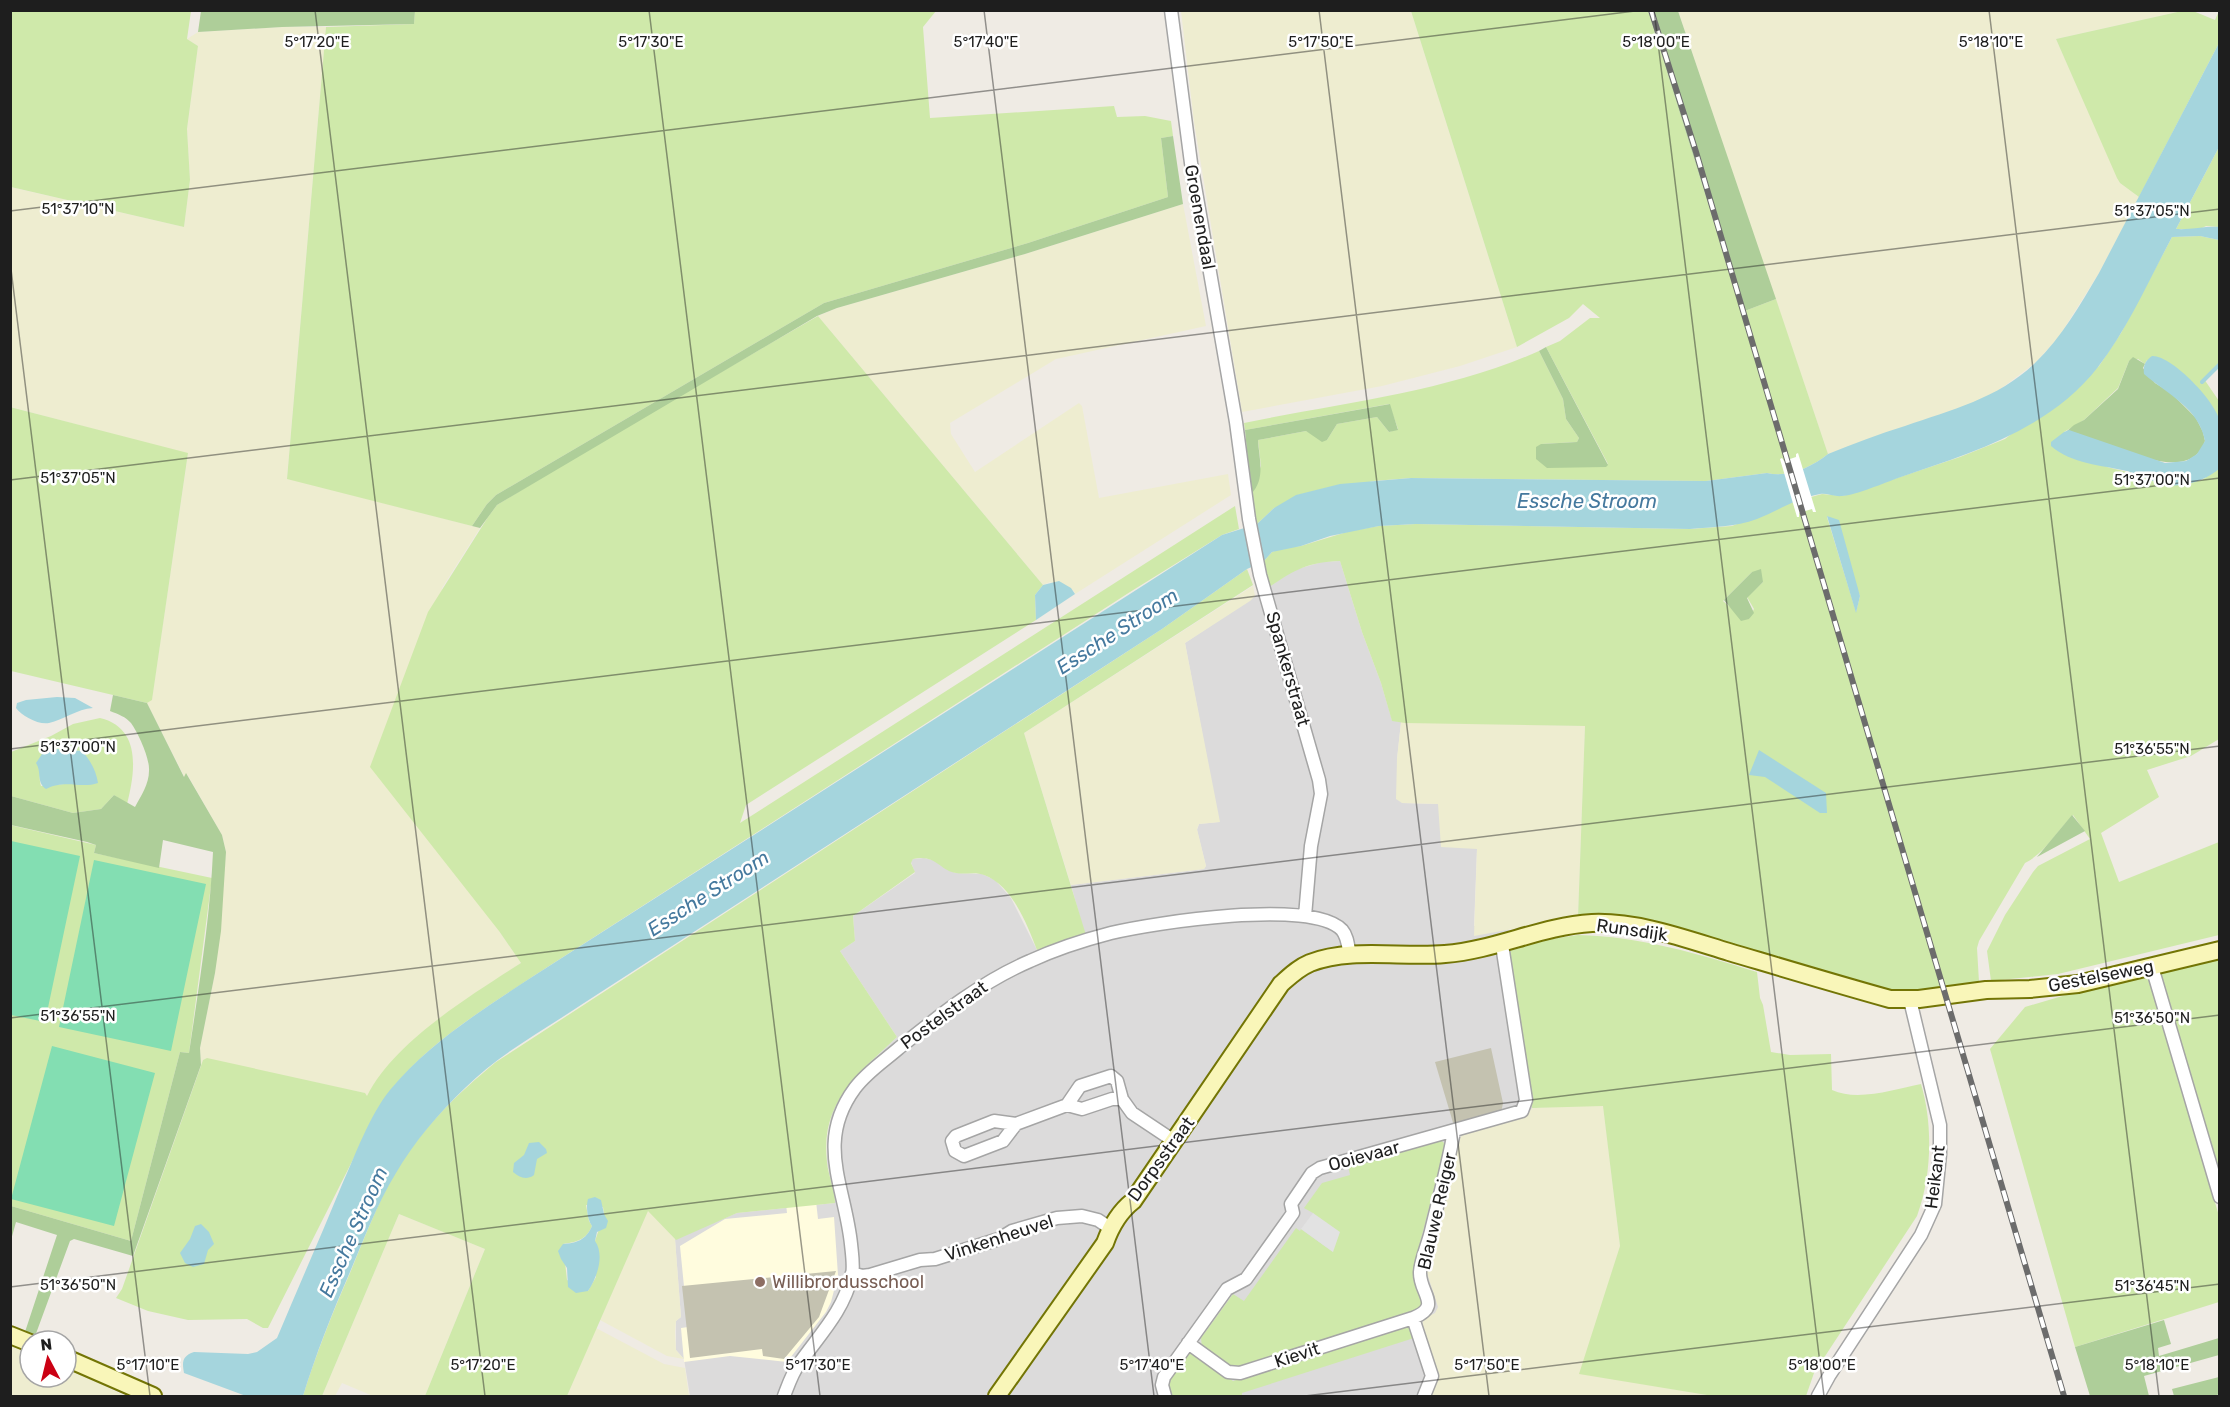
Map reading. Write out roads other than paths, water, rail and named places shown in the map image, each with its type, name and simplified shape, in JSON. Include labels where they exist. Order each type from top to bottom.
[{"type":"street","name":"Groenendaal","points":[[1171,10],[1191,163],[1236,422]]},
{"type":"street","name":"Spankerstraat","points":[[1236,422],[1249,519],[1260,570],[1321,794],[1311,846],[1305,916]]},
{"type":"street","name":"Postelstraat","points":[[784,1396],[797,1366],[832,1322],[844,1300],[852,1273],[850,1228],[834,1162],[835,1137],[839,1120],[848,1098],[863,1079],[937,1018],[987,982],[1030,961],[1075,943],[1139,928],[1270,914],[1305,916],[1331,923],[1342,930],[1347,939],[1350,956]]},
{"type":"street","name":"Runsdijk","points":[[1350,956],[1445,954],[1502,945],[1561,927],[1594,923],[1615,924],[1677,937],[1890,999],[1910,1000]]},
{"type":"street","name":"Ooievaar","points":[[1165,1396],[1162,1385],[1164,1377],[1227,1289],[1246,1280],[1293,1213],[1291,1204],[1312,1173],[1320,1168],[1516,1114],[1526,1106],[1502,945]]},
{"type":"street","name":"Gestelseweg","points":[[1910,1000],[1986,990],[2030,989],[2078,984],[2220,950]]},
{"type":"street","name":"Dorpsstraat","points":[[997,1396],[1105,1243],[1110,1228],[1124,1208],[1133,1201],[1281,984],[1295,971],[1308,964],[1325,958],[1350,956]]},
{"type":"street","points":[[2152,967],[2220,1197]]},
{"type":"street","name":"Heikant","points":[[1818,1396],[1921,1235],[1935,1204],[1940,1154],[1940,1125],[1910,1000]]},
{"type":"street","points":[[1016,1124],[1003,1141],[964,1156],[955,1151],[952,1141],[956,1136],[994,1121],[1016,1124],[1066,1105],[1080,1086],[1111,1076],[1117,1081],[1122,1099],[1132,1113],[1174,1142]]},
{"type":"street","points":[[1066,1105],[1082,1109],[1112,1099],[1122,1099]]},
{"type":"street","name":"Blauwe Reiger","points":[[1413,1318],[1425,1312],[1428,1307],[1420,1271],[1454,1131]]},
{"type":"street","name":"Vinkenheuvel","points":[[852,1273],[862,1276],[870,1275],[920,1260],[935,1259],[999,1239],[1012,1231],[1057,1218],[1082,1216],[1098,1220],[1110,1228]]},
{"type":"street","points":[[1413,1318],[1432,1376],[1424,1396]]},
{"type":"street","name":"Kievit","points":[[1188,1343],[1234,1374],[1413,1318]]},
{"type":"street","points":[[78,1363],[153,1396]]},
{"type":"water","name":"Essche Stroom","points":[[2219,43],[2219,147],[2176,229],[2219,227],[2219,240],[2200,236],[2172,237],[2129,320],[2098,367],[2078,389],[2032,423],[1980,449],[1862,491],[1842,496],[1823,494],[1811,496],[1749,522],[1732,525],[1690,529],[1416,524],[1379,526],[1330,536],[1301,546],[1272,552],[1263,562],[1247,569],[1162,629],[522,1043],[478,1076],[428,1128],[403,1161],[389,1185],[337,1303],[303,1396],[246,1396],[184,1373],[184,1360],[187,1355],[194,1352],[248,1354],[257,1352],[277,1338],[375,1112],[405,1073],[439,1042],[532,977],[1222,535],[1257,524],[1274,508],[1296,495],[1340,484],[1411,478],[1706,481],[1767,473],[1791,473],[1815,463],[1828,454],[1974,402],[2006,385],[2045,353],[2078,309]]},
{"type":"water","points":[[2152,356],[2171,363],[2182,371],[2211,404],[2220,422],[2220,468],[2197,481],[2181,485],[2167,485],[2127,471],[2068,457],[2051,446],[2051,442],[2069,430],[2165,463],[2186,461],[2197,454],[2205,441],[2202,429],[2181,403],[2144,374],[2145,364]]},
{"type":"water","points":[[1827,516],[1839,520],[1860,596],[1856,613]]},
{"type":"water","points":[[1059,581],[1071,588],[1075,594],[1036,620],[1035,595],[1043,585]]},
{"type":"water","points":[[75,698],[93,708],[81,710],[54,722],[40,723],[22,714],[16,708],[17,703],[26,700]]},
{"type":"water","points":[[56,749],[82,751],[96,774],[98,783],[66,784],[46,789],[41,783],[36,763],[44,751]]},
{"type":"water","points":[[1759,750],[1826,793],[1827,813],[1820,813],[1765,777],[1749,775]]},
{"type":"water","points":[[539,1142],[547,1153],[537,1159],[534,1175],[523,1178],[513,1172],[514,1163],[524,1155],[529,1143]]},
{"type":"water","points":[[595,1197],[601,1200],[608,1221],[606,1228],[597,1232],[595,1241],[600,1260],[594,1280],[588,1291],[576,1293],[568,1287],[567,1268],[558,1251],[563,1244],[580,1240],[590,1231],[592,1226],[588,1216],[587,1202],[588,1199]]},
{"type":"water","points":[[201,1224],[209,1232],[214,1244],[208,1250],[204,1264],[193,1267],[185,1263],[180,1253],[190,1239],[195,1226]]},
{"type":"waterway","points":[[2202,382],[2220,364]]},
{"type":"railway","points":[[1651,10],[1696,152],[2064,1396]]},
{"type":"place","name":"Willibrordusschool","points":[[760,1282]]}]
